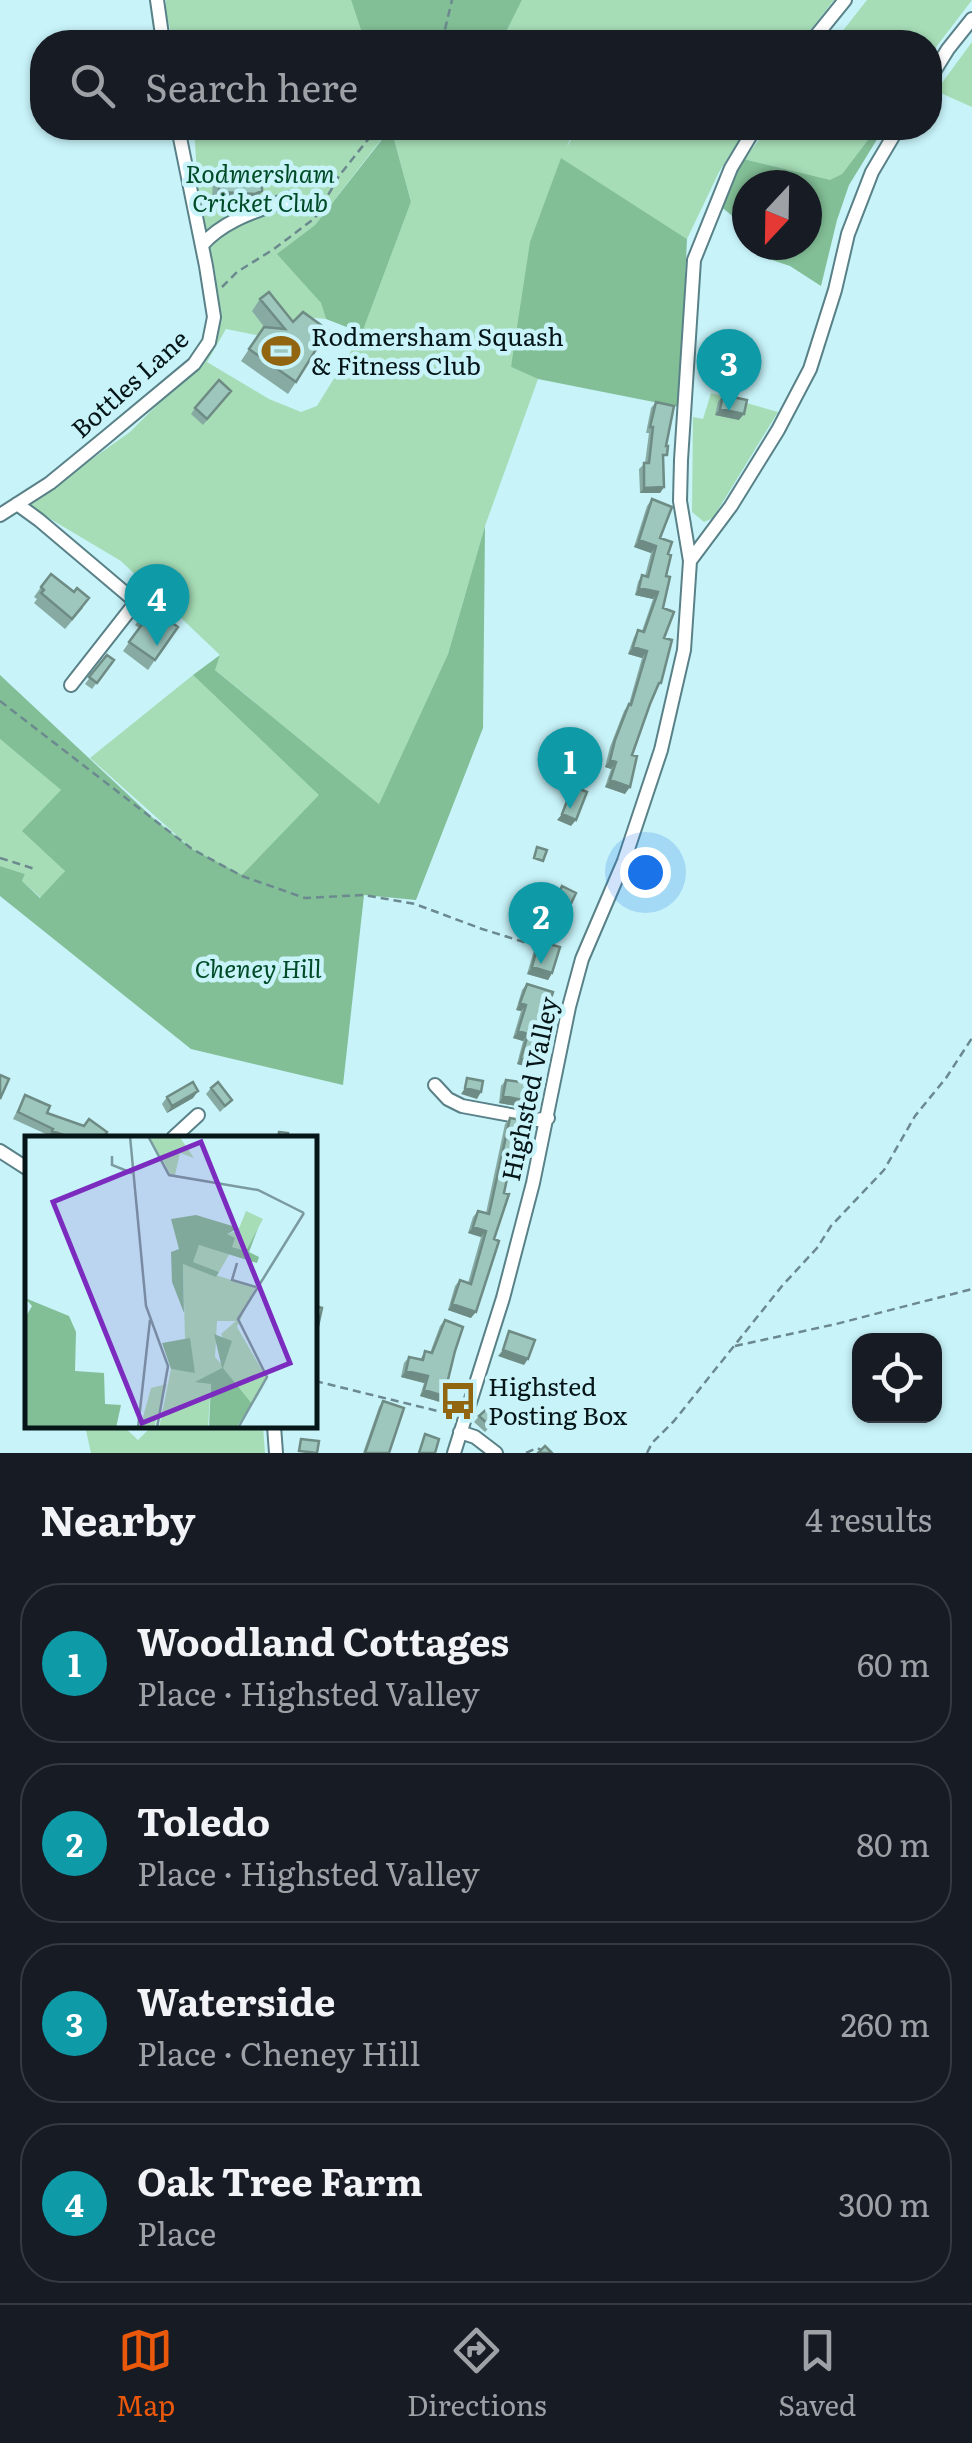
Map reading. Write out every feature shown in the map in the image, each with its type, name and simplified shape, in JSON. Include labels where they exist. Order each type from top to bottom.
[{"type":"street","points":[[157,0],[161,30]]},
{"type":"street","points":[[821,30],[845,0]]},
{"type":"street","points":[[942,59],[972,18]]},
{"type":"street","name":"Bottles Lane","points":[[0,515],[50,483],[194,364],[209,342],[214,317],[180,140]]},
{"type":"street","points":[[690,561],[680,502],[694,260],[731,168],[748,140]]},
{"type":"street","points":[[690,561],[769,446],[810,368],[848,234],[872,172],[891,140]]},
{"type":"street","points":[[202,245],[230,222],[294,197]]},
{"type":"street","points":[[17,504],[136,602],[71,685]]},
{"type":"street","name":"Highsted Valley","points":[[454,1453],[503,1298],[582,960],[624,862],[661,750],[684,650],[690,561]]},
{"type":"street","points":[[435,1085],[448,1099],[462,1106],[537,1120],[548,1118]]},
{"type":"street","points":[[175,1136],[198,1115]]},
{"type":"street","points":[[0,1151],[25,1166]]},
{"type":"street","points":[[274,1428],[276,1453]]},
{"type":"street","points":[[460,1432],[475,1437],[496,1453]]},
{"type":"path","points":[[445,30],[452,0]]},
{"type":"path","points":[[211,299],[237,272],[315,218],[339,176],[368,140]]},
{"type":"path","points":[[0,702],[192,850],[242,876],[305,898],[364,895],[415,904],[548,950]]},
{"type":"path","points":[[0,858],[34,869]]},
{"type":"path","points":[[647,1453],[831,1226],[884,1170],[915,1116],[972,1038]]},
{"type":"path","points":[[735,1346],[972,1289]]},
{"type":"path","points":[[318,1381],[465,1418]]},
{"type":"path","points":[[526,1453],[537,1448],[548,1453]]},
{"type":"green space","points":[[166,0],[351,0],[361,30],[171,30]]},
{"type":"green space","points":[[351,0],[522,0],[507,30],[361,30]]},
{"type":"green space","points":[[522,0],[834,0],[810,30],[507,30]]},
{"type":"green space","points":[[867,0],[972,0],[942,39],[942,30],[843,30]]},
{"type":"green space","points":[[972,42],[972,107],[942,94],[942,83]]},
{"type":"green space","name":"Rodmersham Cricket Club","points":[[195,140],[381,140],[315,225],[278,254],[321,303],[326,319],[305,317],[271,338],[226,329],[207,362],[269,399],[301,412],[317,406],[362,333],[411,202],[394,140],[570,140],[567,147],[571,140],[739,140],[719,172],[687,239],[562,159],[511,367],[538,379],[485,526],[448,654],[379,804],[214,669],[220,655],[121,561],[27,505],[130,432],[200,362],[219,322],[215,271],[199,205]]},
{"type":"green space","points":[[382,140],[394,140],[411,202],[362,333],[326,319],[321,303],[277,254],[315,225]]},
{"type":"green space","points":[[759,140],[868,140],[842,174],[830,181],[822,179],[822,170],[787,170],[744,159]]},
{"type":"green space","points":[[868,140],[877,140],[849,185],[821,286],[790,266],[772,260],[822,260],[822,178],[830,180],[842,174]]},
{"type":"green space","points":[[561,158],[687,239],[679,407],[538,379],[511,367],[530,242]]},
{"type":"green space","points":[[744,159],[789,170],[738,170]]},
{"type":"green space","points":[[732,181],[732,216],[719,205]]},
{"type":"green space","points":[[711,393],[778,412],[713,518],[704,522],[692,512],[693,417],[703,419]]},
{"type":"green space","name":"Cheney Hill","points":[[485,526],[483,728],[416,900],[364,895],[343,1085],[191,1049],[0,896],[0,866],[25,874],[22,881],[40,898],[65,871],[22,831],[61,790],[0,739],[0,675],[153,818],[192,849],[242,875],[319,795],[193,675],[220,655],[215,670],[379,804],[448,654]]},
{"type":"green space","points":[[193,675],[320,795],[242,876],[192,849],[90,758]]},
{"type":"green space","points":[[0,739],[61,790],[65,871],[41,898],[22,881],[25,874],[0,866]]},
{"type":"green space","points":[[85,1428],[125,1428],[138,1440],[150,1428],[263,1428],[265,1453],[91,1453]]},
{"type":"building","points":[[220,170],[249,171],[249,179],[262,180],[262,191],[219,192]]},
{"type":"building","name":"Rodmersham Squash & Fitness Club","points":[[269,292],[293,322],[303,312],[328,330],[296,382],[249,349],[264,327],[285,329],[260,299]]},
{"type":"building","points":[[219,380],[231,391],[207,419],[195,408]]},
{"type":"building","points":[[723,395],[747,400],[744,414],[720,409]]},
{"type":"building","points":[[656,402],[674,406],[667,455],[663,455],[664,487],[644,488],[644,463],[649,463],[650,427]]},
{"type":"building","points":[[652,499],[672,507],[660,538],[672,542],[663,608],[674,612],[664,638],[672,640],[661,683],[632,755],[637,756],[630,787],[610,780],[616,762],[610,760],[647,651],[633,647],[638,630],[644,632],[658,592],[639,588],[642,575],[648,577],[656,546],[639,540]]},
{"type":"building","points":[[51,574],[89,598],[72,619],[41,593]]},
{"type":"building","points":[[149,606],[178,627],[155,660],[129,642],[146,619],[142,616]]},
{"type":"building","points":[[107,655],[114,660],[97,683],[89,677]]},
{"type":"building","points":[[573,786],[587,792],[576,820],[562,814]]},
{"type":"building","points":[[537,847],[547,850],[543,861],[534,858]]},
{"type":"building","points":[[562,886],[576,893],[568,910],[554,904]]},
{"type":"building","points":[[539,941],[560,947],[552,973],[532,967]]},
{"type":"building","points":[[527,984],[553,992],[544,1019],[550,1021],[539,1063],[521,1058],[528,1034],[518,1031],[526,1005],[520,1003]]},
{"type":"building","points":[[0,1075],[9,1079],[0,1099]]},
{"type":"building","points":[[467,1078],[483,1081],[481,1092],[465,1088]]},
{"type":"building","points":[[506,1080],[535,1084],[532,1102],[503,1096]]},
{"type":"building","points":[[193,1082],[198,1091],[172,1106],[167,1097]]},
{"type":"building","points":[[218,1082],[232,1100],[225,1106],[211,1088]]},
{"type":"building","points":[[25,1095],[50,1106],[47,1113],[84,1126],[89,1119],[107,1132],[104,1136],[66,1136],[18,1112]]},
{"type":"building","points":[[510,1118],[527,1121],[524,1134],[517,1132],[504,1193],[509,1194],[494,1239],[499,1241],[476,1312],[452,1304],[460,1280],[471,1284],[486,1231],[473,1227],[478,1211],[489,1214]]},
{"type":"building","points":[[445,1320],[463,1327],[444,1396],[424,1390],[428,1376],[406,1371],[409,1357],[423,1360],[425,1351],[432,1353]]},
{"type":"building","points":[[509,1331],[535,1340],[528,1359],[503,1350]]},
{"type":"building","points":[[383,1401],[404,1408],[389,1453],[365,1453]]},
{"type":"building","points":[[490,1406],[499,1417],[489,1425],[479,1416]]},
{"type":"building","points":[[425,1434],[439,1439],[435,1453],[419,1453]]},
{"type":"building","points":[[301,1439],[319,1441],[317,1453],[299,1451]]},
{"type":"place","name":"Rodmersham Squash & Fitness Club","points":[[281,351]]},
{"type":"place","name":"Waterside","points":[[729,411]]},
{"type":"place","name":"Oak Tree Farm","points":[[157,646]]},
{"type":"place","name":"Woodland Cottages","points":[[570,809]]},
{"type":"place","name":"Toledo","points":[[541,964]]},
{"type":"place","name":"Highsted Posting Box","points":[[458,1401]]}]
